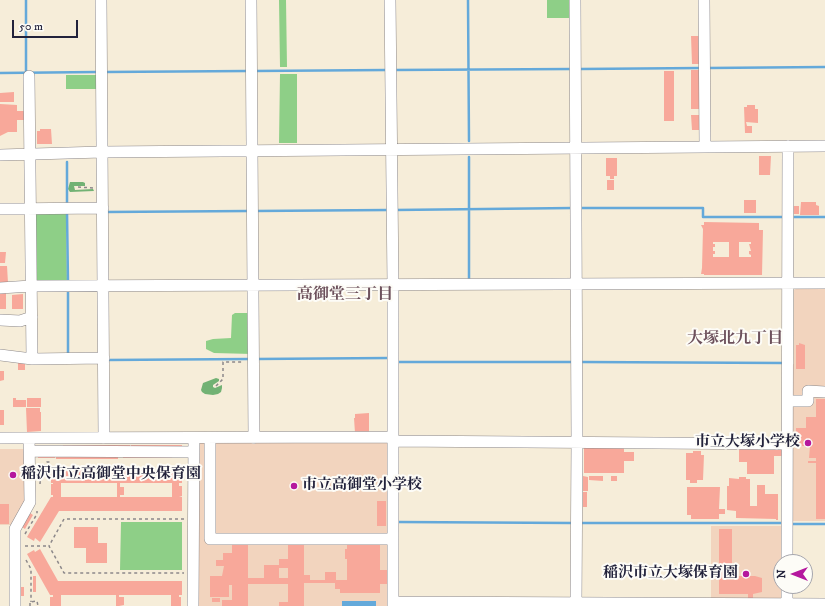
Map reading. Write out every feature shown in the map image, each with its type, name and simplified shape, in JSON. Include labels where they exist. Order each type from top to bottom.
[{"type":"street","points":[[101,0],[104,438]]},
{"type":"street","points":[[251,0],[254,438]]},
{"type":"street","points":[[390,0],[393,285],[393,604],[825,604]]},
{"type":"street","points":[[575,0],[577,442],[576,604]]},
{"type":"street","points":[[704,0],[705,147]]},
{"type":"street","points":[[29,76],[32,359]]},
{"type":"street","points":[[787,554],[788,146]]},
{"type":"street","points":[[0,155],[102,152],[825,146]]},
{"type":"street","points":[[0,209],[103,208]]},
{"type":"street","points":[[0,288],[32,286],[825,283]]},
{"type":"street","points":[[0,320],[20,320],[32,317]]},
{"type":"street","points":[[0,356],[32,359],[104,358]]},
{"type":"street","points":[[788,401],[808,401],[808,392],[825,392]]},
{"type":"street","points":[[0,438],[393,439],[788,444]]},
{"type":"street","points":[[15,606],[15,529],[30,502],[29,438]]},
{"type":"street","points":[[193,606],[194,438]]},
{"type":"street","points":[[210,438],[210,539],[393,539]]},
{"type":"street","points":[[30,451],[194,452]]},
{"type":"street","points":[[787,594],[787,605]]},
{"type":"path","points":[[78,187],[102,188]]},
{"type":"path","points":[[216,386],[223,379],[223,362],[253,362]]},
{"type":"path","points":[[39,488],[41,483],[41,468],[47,462],[54,462]]},
{"type":"path","points":[[16,546],[37,514],[37,507]]},
{"type":"path","points":[[49,546],[64,519],[194,519]]},
{"type":"path","points":[[16,546],[49,546]]},
{"type":"path","points":[[49,546],[64,573],[193,574]]},
{"type":"path","points":[[25,559],[32,569],[32,602],[30,602],[30,606]]},
{"type":"path","points":[[32,602],[37,601],[38,606]]},
{"type":"shaded area","name":"市立大塚小学校","points":[[825,289],[825,521],[792,521],[792,364],[794,364],[794,290]]},
{"type":"shaded area","name":"市立高御堂小学校","points":[[199,440],[389,440],[389,606],[199,606]]},
{"type":"shaded area","name":"稲沢市立高御堂中央保育園","points":[[0,449],[25,449],[25,501],[13,525],[0,525]]},
{"type":"shaded area","name":"稲沢市立大塚保育園","points":[[711,526],[783,526],[784,554],[773,554],[773,594],[784,594],[784,596],[780,600],[711,599]]},
{"type":"green space","points":[[279,0],[286,0],[287,67],[280,67]]},
{"type":"green space","points":[[547,0],[572,0],[572,18],[547,18]]},
{"type":"green space","points":[[280,74],[297,74],[297,143],[279,143]]},
{"type":"green space","points":[[66,75],[99,75],[99,89],[66,89]]},
{"type":"green space","points":[[70,182],[85,183],[85,186],[74,186],[75,190],[93,189],[94,191],[70,192],[68,189]]},
{"type":"green space","points":[[34,214],[66,214],[67,284],[36,285]]},
{"type":"green space","points":[[235,313],[251,313],[252,354],[214,353],[206,349],[206,341],[231,338],[232,315]]},
{"type":"green space","points":[[216,378],[219,379],[219,381],[213,385],[213,387],[215,388],[222,385],[221,392],[213,395],[202,392],[201,390],[203,383]]},
{"type":"green space","points":[[121,522],[182,522],[182,570],[120,570]]},
{"type":"water","points":[[342,601],[376,601],[376,606],[342,606]]},
{"type":"building","points":[[691,36],[700,36],[699,64],[692,64]]},
{"type":"building","points":[[691,70],[703,70],[701,109],[691,109]]},
{"type":"building","points":[[664,71],[674,71],[674,121],[664,121]]},
{"type":"building","points":[[14,92],[14,102],[0,102],[0,93]]},
{"type":"building","points":[[0,104],[17,105],[17,111],[24,111],[24,120],[17,120],[17,132],[8,132],[0,136]]},
{"type":"building","points":[[747,105],[755,105],[755,109],[758,109],[758,123],[746,122],[747,126],[752,126],[752,133],[745,133],[744,107],[747,107]]},
{"type":"building","points":[[691,115],[702,115],[702,130],[692,130]]},
{"type":"building","points":[[40,129],[51,129],[52,144],[37,144],[37,131],[40,131]]},
{"type":"building","points":[[759,156],[771,156],[770,175],[759,175]]},
{"type":"building","points":[[606,158],[617,158],[617,176],[614,176],[614,179],[610,179],[610,176],[606,176]]},
{"type":"building","points":[[607,180],[614,180],[614,190],[607,190]]},
{"type":"building","points":[[744,200],[756,200],[756,213],[744,213]]},
{"type":"building","points":[[801,202],[816,202],[816,205],[819,206],[819,215],[800,215]]},
{"type":"building","points":[[792,206],[799,206],[799,214],[792,214]]},
{"type":"building","points":[[704,222],[759,223],[759,230],[763,230],[762,275],[701,274],[703,229],[701,225],[704,225]],"holes":[[[713,242],[729,242],[729,257],[713,257],[713,254],[715,254],[715,251],[713,251],[715,244],[713,244]],[[739,242],[751,242],[751,244],[749,244],[751,251],[749,251],[749,254],[751,257],[739,257]]]},
{"type":"building","points":[[0,252],[6,252],[5,263],[0,263]]},
{"type":"building","points":[[0,266],[7,266],[8,283],[0,283]]},
{"type":"building","points":[[0,293],[6,293],[6,309],[0,309]]},
{"type":"building","points":[[23,294],[23,309],[12,309],[12,295]]},
{"type":"building","points":[[799,343],[805,345],[805,369],[796,369],[796,345],[799,345]]},
{"type":"building","points":[[18,363],[25,363],[25,370],[18,370]]},
{"type":"building","points":[[0,371],[4,371],[4,380],[0,381]]},
{"type":"building","points":[[13,398],[16,398],[16,400],[26,400],[26,407],[13,407]]},
{"type":"building","points":[[27,398],[41,398],[41,407],[27,407]]},
{"type":"building","points":[[816,399],[825,399],[825,519],[816,519],[816,463],[808,463],[808,461],[816,461],[816,458],[809,458],[810,446],[796,446],[796,428],[806,428],[806,417],[816,417]]},
{"type":"building","points":[[26,408],[40,408],[41,431],[27,432]]},
{"type":"building","points":[[0,410],[4,410],[4,425],[0,425]]},
{"type":"building","points":[[369,413],[369,433],[355,433],[355,414]]},
{"type":"building","points":[[63,445],[130,445],[130,449],[63,449]]},
{"type":"building","points":[[131,445],[182,445],[182,449],[131,449]]},
{"type":"building","points":[[584,447],[624,447],[624,452],[634,452],[634,461],[624,461],[624,473],[584,473]]},
{"type":"building","points":[[748,447],[758,448],[758,450],[773,450],[773,448],[782,448],[782,456],[774,456],[774,474],[747,474],[747,462],[739,462],[739,449],[748,449]]},
{"type":"building","points":[[693,451],[701,451],[701,455],[704,455],[703,480],[697,480],[697,483],[690,483],[690,480],[686,480],[686,453],[693,453]]},
{"type":"building","points":[[38,454],[55,454],[55,458],[38,458]]},
{"type":"building","points":[[56,454],[118,454],[118,459],[56,459]]},
{"type":"building","points":[[123,455],[172,455],[172,458],[123,458]]},
{"type":"building","points":[[51,470],[182,470],[182,483],[179,483],[179,486],[182,486],[182,496],[179,497],[182,497],[182,511],[59,511],[40,542],[35,538],[34,541],[27,537],[51,497],[53,497],[53,495],[51,495],[51,484],[53,483],[51,483]],"holes":[[[61,483],[117,483],[117,497],[61,497]],[[120,483],[172,483],[172,497],[120,497],[120,495],[124,495],[124,487],[120,487]]]},
{"type":"building","points":[[583,476],[588,477],[588,491],[583,491]]},
{"type":"building","points":[[589,476],[603,476],[603,481],[589,480]]},
{"type":"building","points":[[611,476],[617,476],[617,481],[611,481]]},
{"type":"building","points":[[739,477],[746,477],[746,479],[750,479],[750,506],[757,506],[757,485],[765,485],[765,494],[778,494],[778,520],[736,518],[736,511],[727,510],[727,486],[729,486],[729,478],[739,479]]},
{"type":"building","points":[[687,487],[720,487],[719,509],[725,509],[725,514],[719,514],[719,519],[691,519],[691,515],[687,515]]},
{"type":"building","points":[[583,492],[587,492],[587,507],[583,507]]},
{"type":"building","points":[[377,501],[386,501],[386,526],[377,526]]},
{"type":"building","points":[[0,504],[9,504],[9,524],[0,524]]},
{"type":"building","points":[[30,513],[33,515],[25,529],[22,527]]},
{"type":"building","points":[[74,527],[98,527],[98,543],[107,543],[107,563],[86,563],[86,548],[74,548]]},
{"type":"building","points":[[719,529],[732,529],[732,576],[755,576],[762,578],[762,592],[753,594],[753,599],[748,599],[748,594],[719,594]]},
{"type":"building","points":[[232,541],[248,541],[248,578],[264,578],[264,565],[279,565],[279,559],[288,559],[288,542],[304,542],[304,575],[310,575],[310,580],[325,580],[325,572],[336,572],[336,580],[347,580],[347,559],[345,559],[345,549],[347,549],[347,544],[380,543],[380,570],[387,570],[387,584],[380,584],[380,593],[340,593],[340,589],[335,589],[335,583],[304,583],[304,606],[279,606],[279,602],[288,602],[288,584],[248,584],[248,606],[222,606],[222,600],[232,600],[232,585],[229,585],[229,597],[210,597],[210,576],[222,576],[224,566],[216,566],[216,560],[223,560],[223,553],[232,553]],"holes":[[[279,568],[288,568],[288,578],[279,578]]]},
{"type":"building","points":[[40,549],[58,581],[182,581],[182,595],[179,595],[179,597],[181,597],[181,606],[171,606],[171,595],[119,595],[119,597],[124,597],[124,605],[116,606],[116,595],[61,595],[61,606],[50,606],[50,597],[53,597],[53,595],[50,595],[27,554],[34,550],[35,552]]},
{"type":"building","points":[[33,576],[36,576],[36,592],[33,592]]},
{"type":"building","points":[[19,587],[24,587],[24,596],[19,596]]},
{"type":"building","points":[[212,598],[220,598],[220,602],[212,602]]},
{"type":"waterway","points":[[26,0],[26,73]]},
{"type":"waterway","points":[[468,0],[469,141]]},
{"type":"waterway","points":[[708,68],[825,67]]},
{"type":"waterway","points":[[580,69],[701,68]]},
{"type":"waterway","points":[[393,70],[572,69]]},
{"type":"waterway","points":[[254,71],[387,70]]},
{"type":"waterway","points":[[105,72],[248,71]]},
{"type":"waterway","points":[[0,73],[97,72]]},
{"type":"waterway","points":[[469,157],[469,281]]},
{"type":"waterway","points":[[67,162],[67,205]]},
{"type":"waterway","points":[[395,210],[573,208]]},
{"type":"waterway","points":[[580,208],[703,208],[703,217],[785,217]]},
{"type":"waterway","points":[[255,211],[388,210]]},
{"type":"waterway","points":[[106,212],[249,211]]},
{"type":"waterway","points":[[67,212],[68,283]]},
{"type":"waterway","points":[[792,217],[825,217]]},
{"type":"waterway","points":[[68,290],[68,354]]},
{"type":"waterway","points":[[256,359],[389,358]]},
{"type":"waterway","points":[[107,360],[250,359]]},
{"type":"waterway","points":[[397,362],[573,362]]},
{"type":"waterway","points":[[581,362],[784,363]]},
{"type":"waterway","points":[[398,522],[572,523]]},
{"type":"waterway","points":[[580,523],[783,523]]},
{"type":"waterway","points":[[791,524],[825,524]]},
{"type":"place","name":"市立大塚小学校","points":[[808,443]]},
{"type":"place","name":"稲沢市立高御堂中央保育園","points":[[13,475]]},
{"type":"place","name":"市立高御堂小学校","points":[[294,486]]},
{"type":"place","name":"稲沢市立大塚保育園","points":[[746,574]]},
{"type":"district","name":"高御堂三丁目","points":[[345,296]]},
{"type":"district","name":"大塚北九丁目","points":[[735,340]]}]
